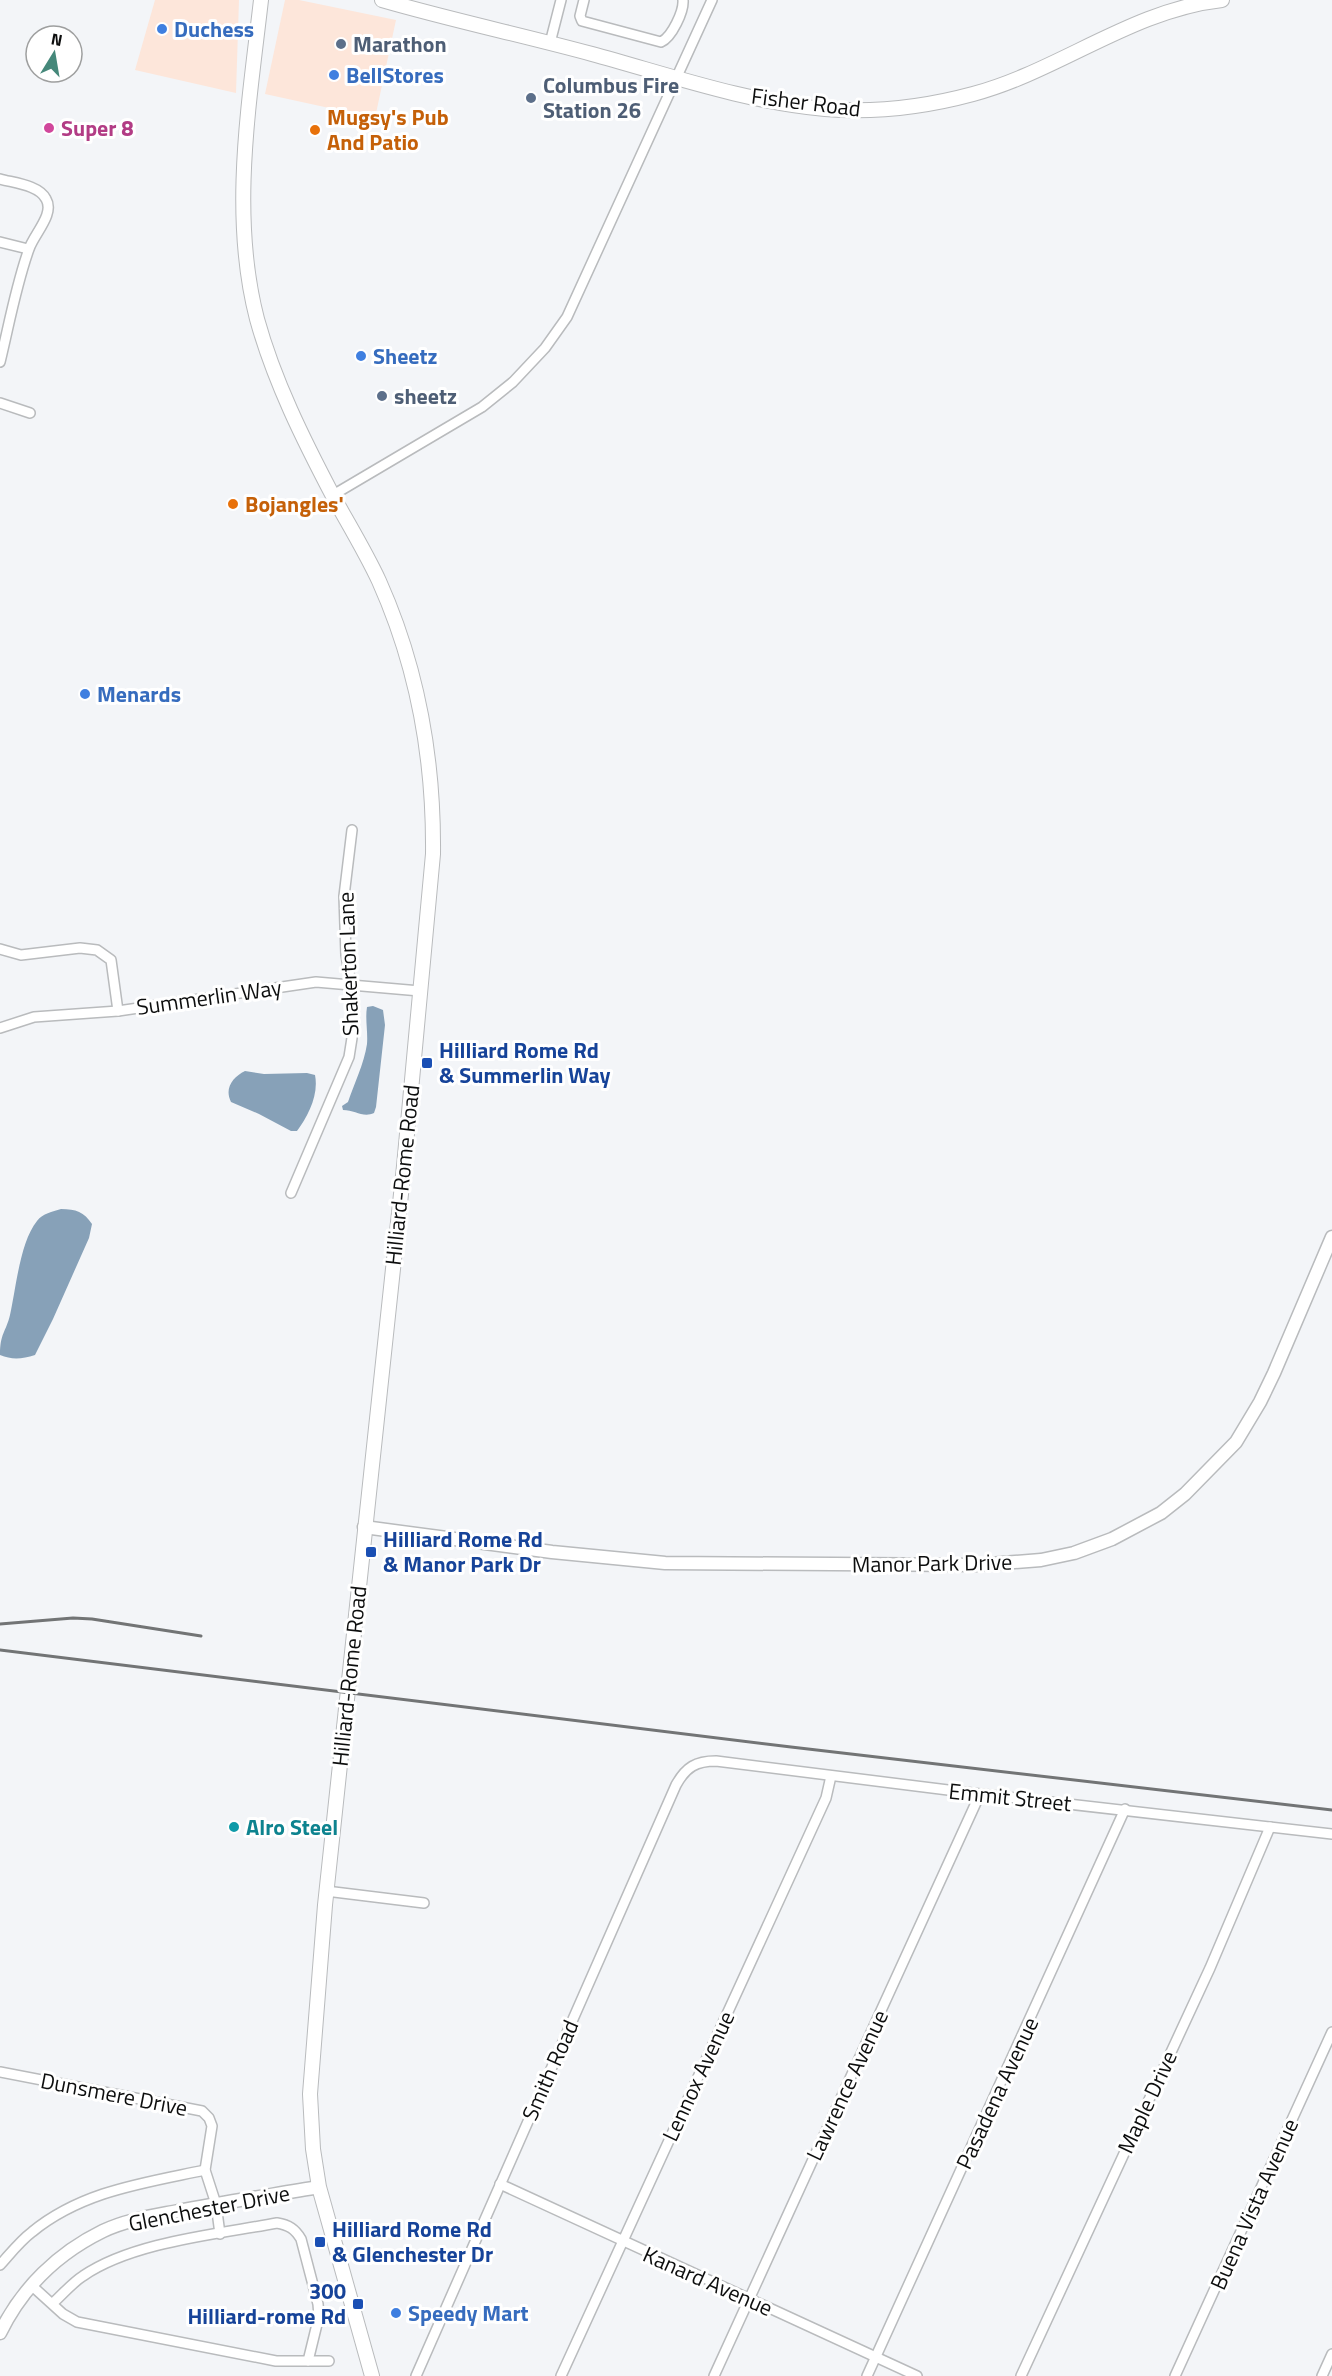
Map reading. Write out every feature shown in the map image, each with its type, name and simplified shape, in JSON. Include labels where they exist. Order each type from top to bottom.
[{"type":"main road","name":"Hilliard-Rome Road","points":[[261,0],[247,125],[243,191],[243,221],[250,290],[258,321],[284,395],[385,594],[407,655],[424,721],[432,784],[433,845],[404,1166],[327,1891],[310,2094],[313,2150],[319,2187],[372,2376]]},
{"type":"main road","name":"Fisher Road","points":[[382,0],[742,94],[823,109],[875,110],[912,107],[974,94],[996,87],[1152,18],[1222,0]]},
{"type":"street","points":[[550,43],[561,0]]},
{"type":"street","points":[[584,0],[580,16],[582,21],[661,42],[669,34],[683,8],[683,0]]},
{"type":"street","points":[[333,495],[482,407],[513,382],[545,348],[567,318],[712,0]]},
{"type":"street","points":[[0,179],[40,192],[49,207],[48,216],[37,230],[28,249],[0,362]]},
{"type":"street","points":[[0,242],[28,249]]},
{"type":"street","points":[[0,404],[30,412]]},
{"type":"street","name":"Shakerton Lane","points":[[291,1193],[350,1057],[351,984],[346,955],[344,896],[352,830]]},
{"type":"street","points":[[0,950],[21,955],[80,948],[97,950],[111,960],[118,1011]]},
{"type":"street","name":"Summerlin Way","points":[[0,1028],[34,1017],[118,1011],[316,982],[420,991]]},
{"type":"street","name":"Manor Park Drive","points":[[364,1527],[552,1552],[665,1563],[976,1565],[1041,1560],[1074,1553],[1112,1539],[1161,1513],[1192,1488],[1236,1442],[1274,1373],[1332,1236]]},
{"type":"street","name":"Emmit Street","points":[[689,1766],[702,1761],[716,1761],[1332,1834]]},
{"type":"street","name":"Smith Road","points":[[416,2376],[676,1785],[689,1766]]},
{"type":"street","name":"Lennox Avenue","points":[[561,2376],[825,1797],[831,1776]]},
{"type":"street","name":"Lawrence Avenue","points":[[714,2376],[980,1794]]},
{"type":"street","name":"Pasadena Avenue","points":[[867,2376],[1051,1977],[1125,1809]]},
{"type":"street","name":"Maple Drive","points":[[1022,2376],[1210,1968],[1270,1827]]},
{"type":"street","points":[[327,1891],[424,1903]]},
{"type":"street","name":"Buena Vista Avenue","points":[[1175,2376],[1332,2032]]},
{"type":"street","name":"Dunsmere Drive","points":[[0,2072],[202,2111],[209,2118],[212,2126],[205,2170],[216,2204],[220,2234]]},
{"type":"street","points":[[0,2265],[30,2232],[82,2201],[109,2191],[205,2170]]},
{"type":"street","name":"Kanard Avenue","points":[[500,2184],[917,2376]]},
{"type":"street","name":"Glenchester Drive","points":[[0,2333],[19,2298],[31,2285],[62,2256],[105,2230],[151,2216],[319,2187]]},
{"type":"street","points":[[53,2303],[83,2276],[111,2260],[144,2249],[277,2223],[286,2224],[297,2231],[301,2239],[318,2304],[319,2316],[308,2361]]},
{"type":"street","points":[[31,2285],[63,2314],[77,2322],[276,2361],[329,2361]]},
{"type":"street","points":[[1322,2376],[1332,2354]]},
{"type":"shaded area","points":[[155,0],[239,0],[236,93],[135,70]]},
{"type":"shaded area","points":[[285,0],[299,0],[396,20],[375,118],[265,94]]},
{"type":"water","points":[[373,1006],[383,1010],[385,1025],[376,1107],[374,1113],[366,1115],[343,1110],[342,1106],[348,1102],[364,1059],[367,1044],[367,1007]]},
{"type":"water","points":[[245,1071],[264,1074],[307,1073],[315,1075],[312,1105],[297,1131],[291,1131],[231,1102],[229,1088],[237,1076]]},
{"type":"water","points":[[61,1209],[75,1211],[86,1217],[92,1224],[89,1238],[35,1355],[9,1358],[0,1355],[1,1342],[10,1315],[26,1241],[39,1218]]},
{"type":"railway","points":[[0,1624],[73,1618],[92,1619],[201,1636]]},
{"type":"railway","points":[[0,1650],[791,1747],[1332,1810]]},
{"type":"place","name":"Duchess","points":[[162,29]]},
{"type":"place","name":"Marathon","points":[[341,44]]},
{"type":"place","name":"BellStores","points":[[334,75]]},
{"type":"place","name":"Columbus Fire Station 26","points":[[531,98]]},
{"type":"place","name":"Super 8","points":[[49,128]]},
{"type":"place","name":"Mugsy's Pub And Patio","points":[[315,130]]},
{"type":"place","name":"Sheetz","points":[[361,356]]},
{"type":"place","name":"sheetz","points":[[382,396]]},
{"type":"place","name":"Bojangles'","points":[[233,504]]},
{"type":"place","name":"Menards","points":[[85,694]]},
{"type":"place","name":"Hilliard Rome Rd & Summerlin Way","points":[[427,1063]]},
{"type":"place","name":"Hilliard Rome Rd & Manor Park Dr","points":[[371,1552]]},
{"type":"place","name":"Alro Steel","points":[[234,1827]]},
{"type":"place","name":"Hilliard Rome Rd & Glenchester Dr","points":[[320,2242]]},
{"type":"place","name":"300 Hilliard-rome Rd","points":[[358,2304]]},
{"type":"place","name":"Speedy Mart","points":[[396,2313]]}]
